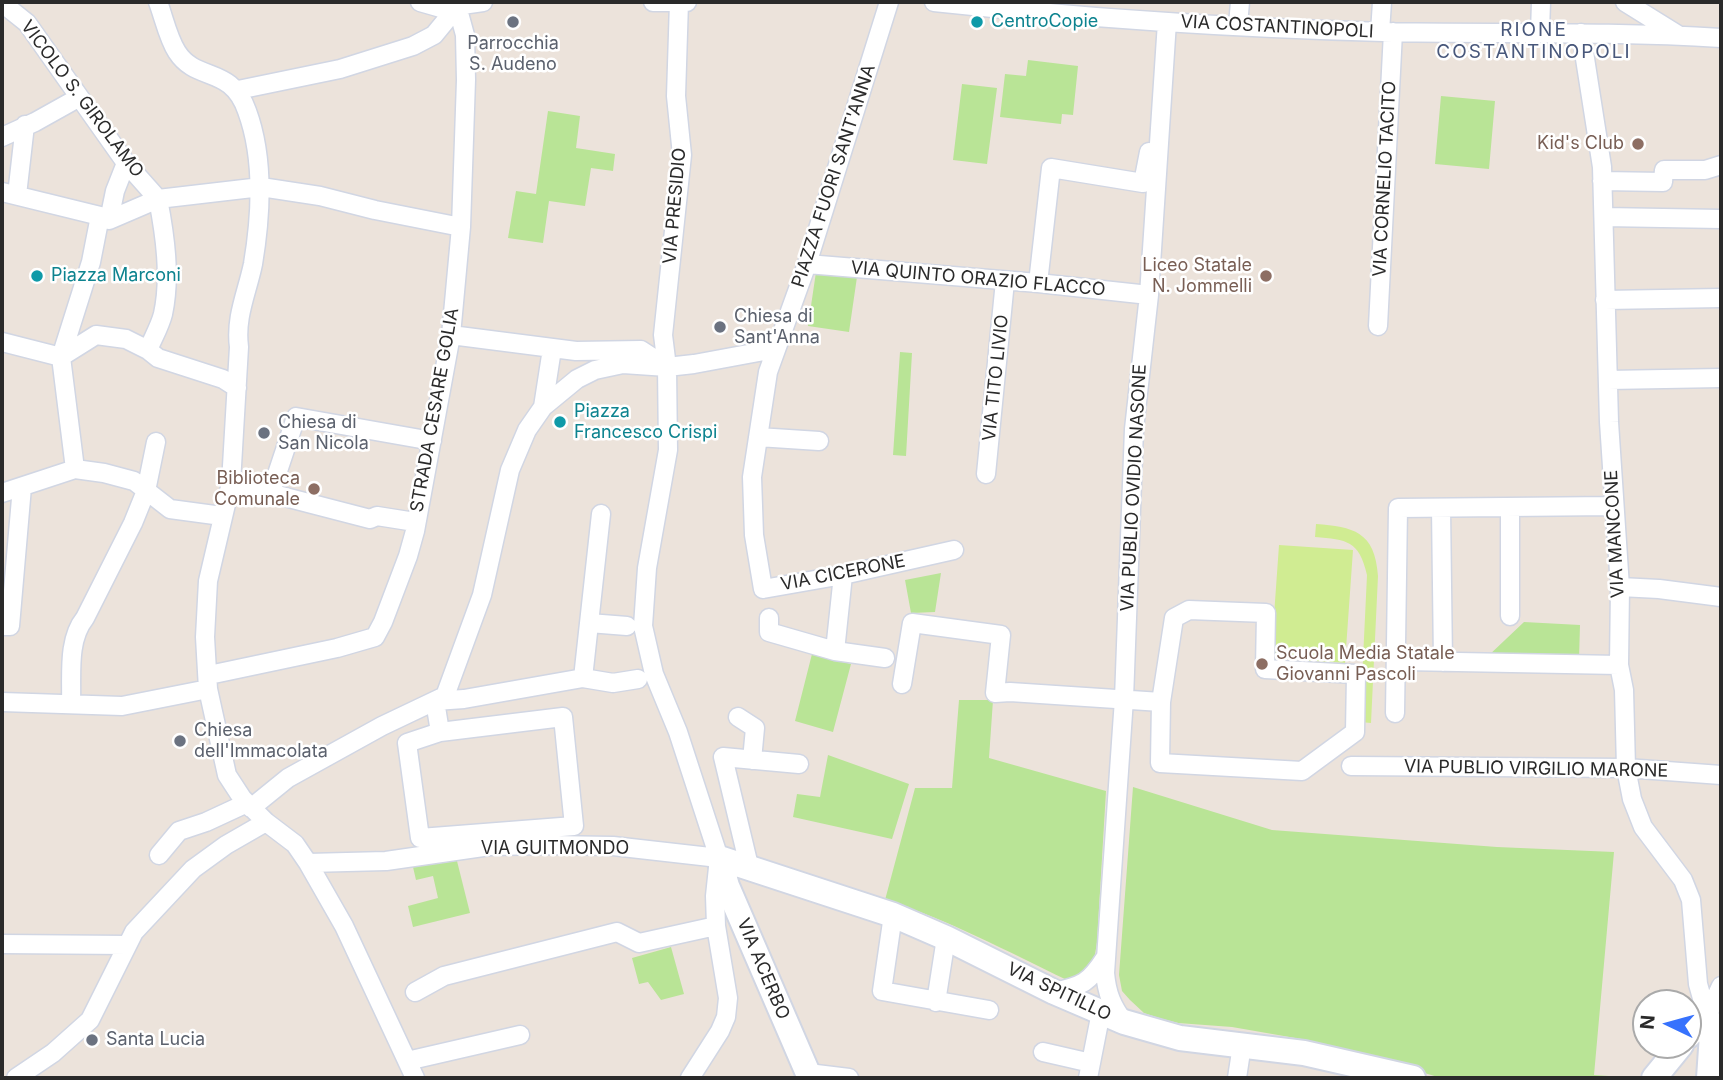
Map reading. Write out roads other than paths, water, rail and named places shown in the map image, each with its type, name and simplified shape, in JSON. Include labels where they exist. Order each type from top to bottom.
[{"type":"street","points":[[158,2],[177,52],[189,64],[226,80],[238,90],[248,112],[261,187],[253,264],[237,328],[239,347],[231,483],[208,581],[205,638],[208,682],[227,775],[249,806],[295,844],[308,863],[344,926],[415,1078]]},
{"type":"street","points":[[420,2],[440,8],[483,2]]},
{"type":"street","points":[[653,2],[682,2]]},
{"type":"street","name":"VIA PRESIDIO","points":[[682,2],[676,96],[682,155],[663,335],[667,367],[668,450],[648,568],[643,626],[654,674],[678,732],[719,858]]},
{"type":"street","name":"PIAZZA FUORI SANT'ANNA","points":[[775,349],[807,264],[889,2]]},
{"type":"street","name":"VIA COSTANTINOPOLI","points":[[945,2],[1056,7],[1167,22],[1386,32],[1540,32],[1721,38]]},
{"type":"street","points":[[1238,25],[1240,2]]},
{"type":"street","name":"VIA CORNELIO TACITO","points":[[1378,326],[1386,32],[1381,2]]},
{"type":"street","points":[[1540,32],[1541,2]]},
{"type":"street","points":[[1621,35],[1623,2],[1679,36]]},
{"type":"street","name":"VICOLO S. GIROLAMO","points":[[2,3],[27,23],[126,163],[158,199]]},
{"type":"street","points":[[238,90],[340,69],[413,46],[435,35],[457,4]]},
{"type":"street","name":"STRADA CESARE GOLIA","points":[[208,682],[375,637],[408,556],[423,495],[451,335],[461,227],[465,35],[457,4]]},
{"type":"street","name":"VIA PUBLIO OVIDIO NASONE","points":[[1124,1022],[1111,1005],[1107,992],[1106,955],[1124,699],[1134,429],[1149,295],[1167,22]]},
{"type":"street","name":"VIA MANCONE","points":[[1581,33],[1602,181],[1613,506],[1620,587],[1619,666],[1624,690],[1626,768],[1632,799],[1643,827],[1683,880],[1691,900],[1698,984],[1707,1016]]},
{"type":"street","points":[[2,137],[36,122],[78,98]]},
{"type":"street","points":[[25,125],[9,193],[105,218],[158,199],[261,187],[320,196],[375,211],[461,227]]},
{"type":"street","points":[[1038,283],[1051,168],[1143,183],[1149,152]]},
{"type":"street","points":[[75,469],[61,357],[105,218],[126,163]]},
{"type":"street","points":[[1602,181],[1663,182],[1664,170],[1705,170],[1721,166]]},
{"type":"street","points":[[148,350],[163,315],[166,285],[163,228],[158,199]]},
{"type":"street","points":[[1604,217],[1721,219]]},
{"type":"street","name":"VIA QUINTO ORAZIO FLACCO","points":[[807,264],[1149,295]]},
{"type":"street","name":"VIA TITO LIVIO","points":[[986,474],[1005,281]]},
{"type":"street","points":[[1605,300],[1721,298]]},
{"type":"street","points":[[2,342],[61,357],[96,335],[126,339],[158,358],[223,379],[237,388]]},
{"type":"street","points":[[451,335],[552,349],[598,352],[641,350],[667,367]]},
{"type":"street","points":[[544,407],[552,349]]},
{"type":"street","points":[[159,855],[179,831],[249,806],[288,778],[382,726],[445,696],[482,595],[504,491],[514,459],[527,430],[544,407],[577,379],[595,370],[623,364],[667,367],[775,349]]},
{"type":"street","name":"VIA CICERONE","points":[[775,349],[768,372],[753,488],[754,535],[763,589],[843,575],[954,550]]},
{"type":"street","points":[[1608,380],[1721,378]]},
{"type":"street","points":[[271,492],[296,417],[432,441]]},
{"type":"street","points":[[758,437],[819,441]]},
{"type":"street","points":[[71,703],[74,645],[79,625],[133,523],[146,491],[156,442]]},
{"type":"street","points":[[2,493],[75,469],[134,481],[170,509],[222,516]]},
{"type":"street","points":[[231,483],[370,519],[377,516],[415,522]]},
{"type":"street","points":[[2,626],[10,626],[22,487]]},
{"type":"street","points":[[1395,713],[1398,508],[1613,506]]},
{"type":"street","points":[[1510,507],[1510,616]]},
{"type":"street","points":[[1441,508],[1443,662]]},
{"type":"street","points":[[583,678],[601,514]]},
{"type":"street","points":[[835,651],[843,575]]},
{"type":"street","points":[[1620,587],[1721,597]]},
{"type":"street","points":[[1188,610],[1266,613],[1265,669],[1356,674],[1355,732],[1302,771],[1160,763],[1160,702],[1174,618],[1188,610]]},
{"type":"street","points":[[769,618],[769,632],[835,651],[885,658]]},
{"type":"street","points":[[589,623],[627,626]]},
{"type":"street","points":[[902,684],[912,623],[1001,635],[995,693],[1160,702]]},
{"type":"street","points":[[1404,661],[1619,666]]},
{"type":"street","points":[[435,701],[464,699],[583,678],[613,683],[638,678]]},
{"type":"street","points":[[2,702],[122,706],[208,682]]},
{"type":"street","points":[[435,701],[440,732]]},
{"type":"street","points":[[563,717],[574,826],[420,838],[407,743],[440,732],[563,717]]},
{"type":"street","points":[[738,717],[755,728],[756,760]]},
{"type":"street","points":[[756,760],[764,730]]},
{"type":"street","points":[[750,870],[723,757],[799,764]]},
{"type":"street","name":"VIA PUBLIO VIRGILIO MARONE","points":[[1351,766],[1626,768],[1721,775]]},
{"type":"street","points":[[16,1078],[53,1053],[90,1020],[134,932],[193,869],[226,845],[266,822]]},
{"type":"street","name":"VIA GUITMONDO","points":[[308,863],[386,861],[491,846],[548,845],[613,846],[719,858]]},
{"type":"street","points":[[690,1078],[726,1017],[728,998],[716,926],[715,878],[719,858]]},
{"type":"street","name":"VIA SPITILLO","points":[[719,858],[893,915],[1054,992],[1124,1022],[1180,1038],[1304,1053],[1364,1072],[1413,1078]]},
{"type":"street","name":"VIA ACERBO","points":[[719,858],[727,886],[809,1076]]},
{"type":"street","points":[[893,915],[882,991],[989,1010]]},
{"type":"street","points":[[415,992],[444,976],[617,932],[639,943],[716,926]]},
{"type":"street","points":[[936,1002],[946,939]]},
{"type":"street","points":[[2,944],[127,945]]},
{"type":"street","points":[[1054,992],[1082,985],[1093,977],[1106,955]]},
{"type":"street","points":[[1702,1021],[1721,986]]},
{"type":"street","points":[[1043,1052],[1090,1071],[1101,1012]]},
{"type":"street","points":[[1707,1016],[1712,1034],[1709,1078]]},
{"type":"street","points":[[407,1060],[520,1035]]},
{"type":"street","points":[[1237,1078],[1242,1045]]},
{"type":"street","points":[[1654,1078],[1670,1059]]},
{"type":"street","points":[[809,1076],[849,1078]]},
{"type":"place","name":"Parrocchia S. Audeno","points":[[513,22]]},
{"type":"place","name":"CentroCopie","points":[[977,22]]},
{"type":"place","name":"Kid's Club","points":[[1638,144]]},
{"type":"place","name":"Piazza Marconi","points":[[37,276]]},
{"type":"place","name":"Liceo Statale N. Jommelli","points":[[1266,276]]},
{"type":"place","name":"Chiesa di Sant'Anna","points":[[720,327]]},
{"type":"place","name":"Piazza Francesco Crispi","points":[[560,422]]},
{"type":"place","name":"Chiesa di San Nicola","points":[[264,433]]},
{"type":"place","name":"Biblioteca Comunale","points":[[314,489]]},
{"type":"place","name":"Scuola Media Statale Giovanni Pascoli","points":[[1262,664]]},
{"type":"place","name":"Chiesa dell'Immacolata","points":[[180,741]]},
{"type":"place","name":"Santa Lucia","points":[[92,1040]]},
{"type":"district","name":"RIONE COSTANTINOPOLI","points":[[1534,41]]}]
